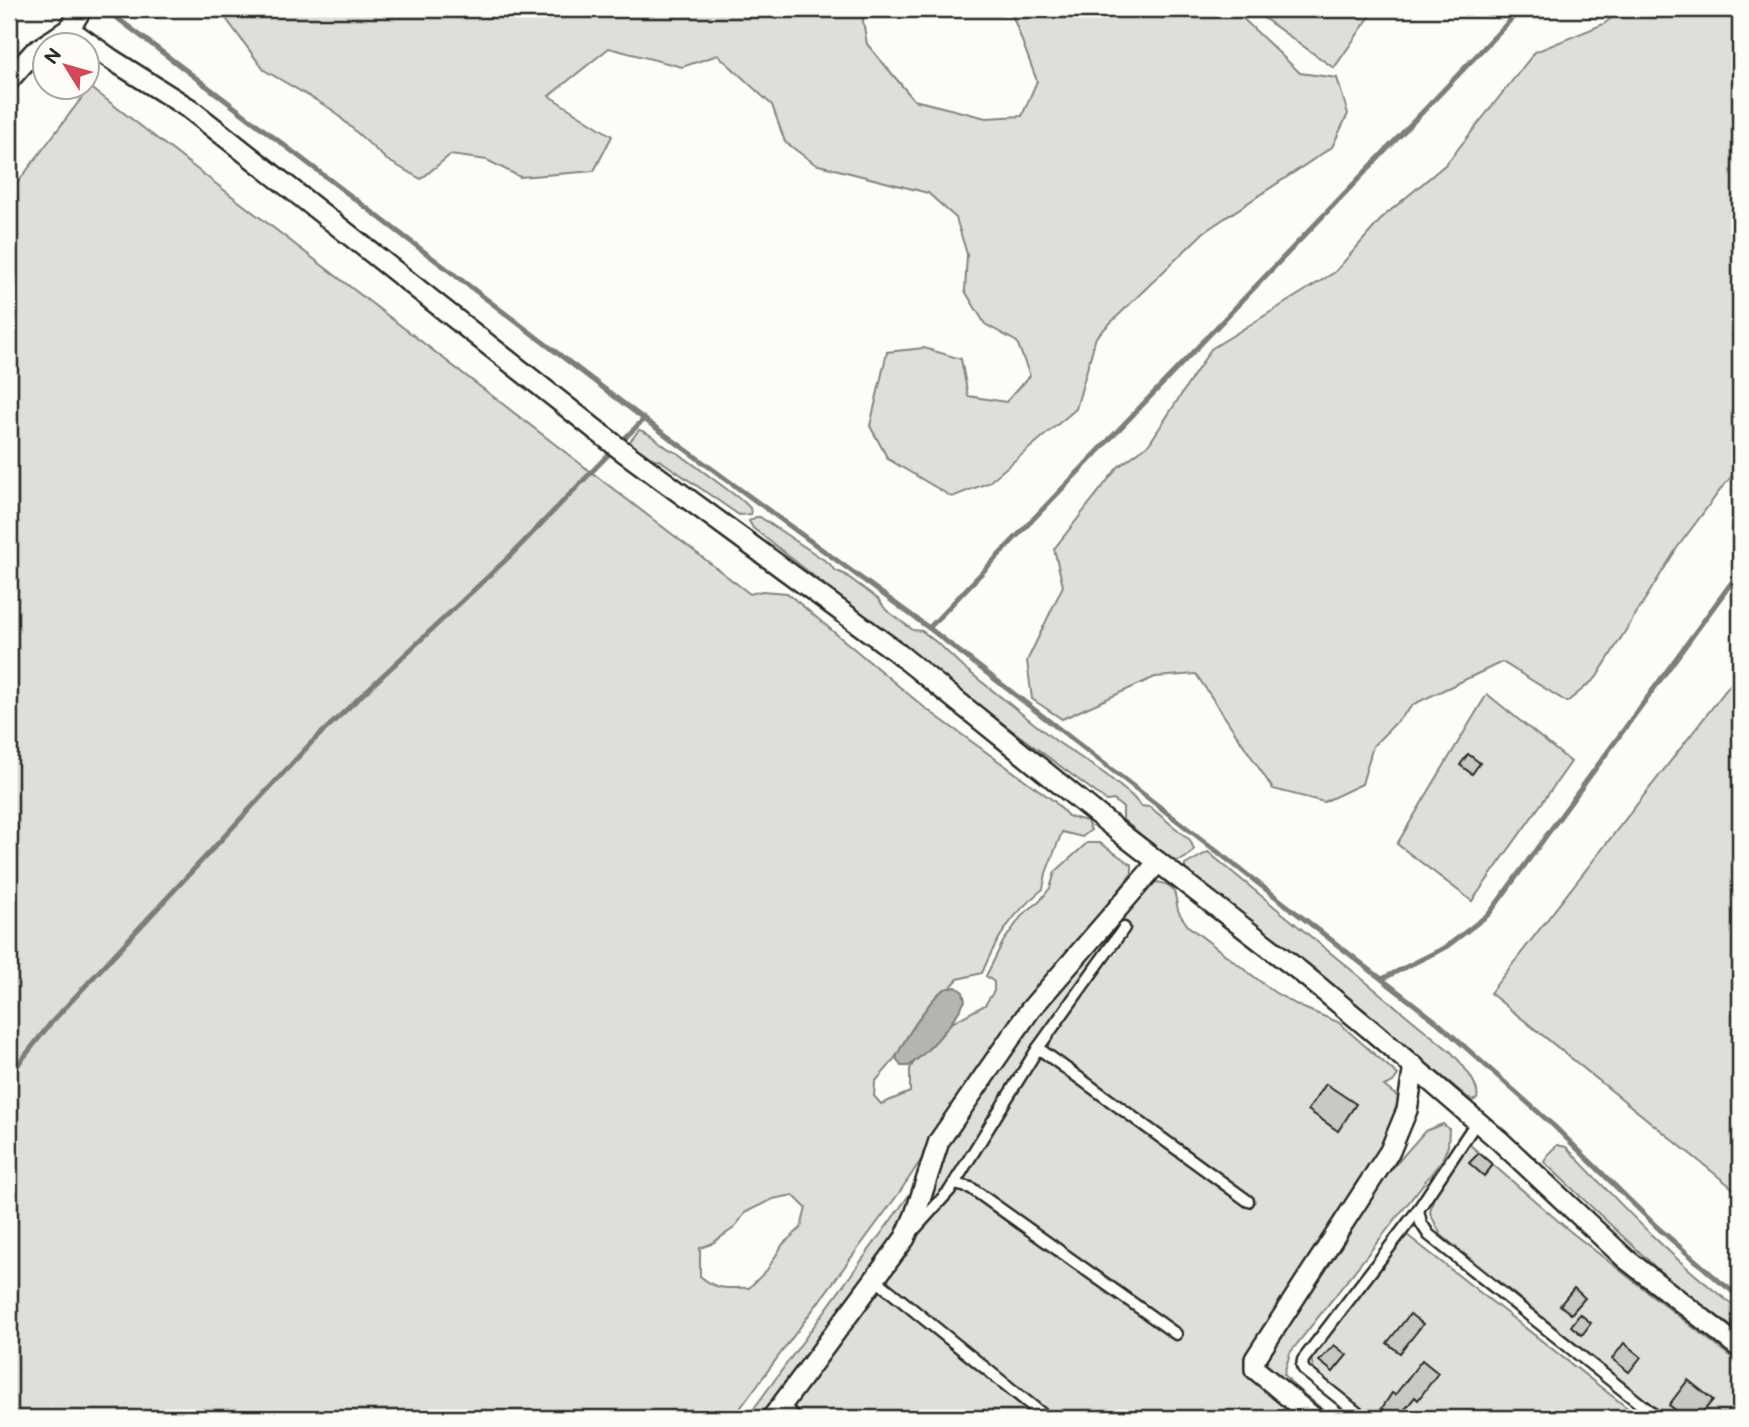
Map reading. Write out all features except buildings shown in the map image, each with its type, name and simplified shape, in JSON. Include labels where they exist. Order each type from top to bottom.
[{"type":"street","points":[[9,80],[33,53],[69,29],[82,9]]},
{"type":"street","points":[[69,29],[190,109],[620,449],[894,650],[1158,862],[1301,972],[1477,1121],[1626,1259],[1740,1349]]},
{"type":"street","points":[[784,1414],[874,1279],[905,1238],[939,1141],[1030,1010],[1158,862]]},
{"type":"street","points":[[1314,1418],[1255,1369],[1255,1359],[1390,1151],[1407,1110],[1414,1066]]},
{"type":"lane","points":[[905,1238],[922,1223],[954,1184],[1038,1048],[1124,928]]},
{"type":"lane","points":[[1038,1048],[1248,1201]]},
{"type":"lane","points":[[1364,1418],[1305,1371],[1303,1360],[1418,1210],[1477,1121]]},
{"type":"lane","points":[[954,1184],[971,1188],[1176,1334]]},
{"type":"lane","points":[[1418,1210],[1421,1223],[1429,1236],[1658,1418]]},
{"type":"lane","points":[[874,1279],[1047,1418]]},
{"type":"shaded area","points":[[219,9],[861,9],[867,44],[914,100],[986,118],[1022,116],[1037,81],[1010,9],[1233,9],[1300,73],[1337,78],[1348,114],[1332,147],[1204,232],[1096,337],[1076,409],[988,483],[952,497],[888,459],[870,426],[887,352],[924,348],[961,359],[968,396],[1006,402],[1030,376],[1017,342],[985,324],[965,291],[967,254],[956,218],[928,193],[815,164],[785,142],[772,105],[718,55],[682,67],[609,48],[549,96],[612,136],[594,171],[520,177],[487,160],[450,155],[421,179],[387,160],[331,109],[264,70]]},
{"type":"shaded area","points":[[1251,9],[1375,9],[1334,68]]},
{"type":"shaded area","points":[[1622,9],[1740,9],[1740,468],[1677,548],[1596,678],[1567,702],[1502,662],[1414,704],[1373,746],[1362,784],[1324,802],[1273,789],[1196,674],[1155,677],[1062,719],[1032,699],[1027,661],[1063,586],[1054,549],[1118,467],[1149,444],[1211,349],[1335,272],[1384,216],[1446,164],[1535,52],[1604,24]]},
{"type":"shaded area","points":[[102,96],[750,594],[762,591],[787,593],[925,708],[1054,801],[1068,816],[1087,821],[1091,830],[1082,837],[1062,832],[1046,873],[1043,889],[1006,927],[982,973],[958,979],[931,1008],[875,1082],[874,1096],[881,1104],[910,1092],[910,1069],[916,1058],[944,1027],[985,1005],[994,991],[994,982],[986,976],[1003,942],[1023,914],[1039,902],[1050,888],[1055,872],[1087,843],[1100,843],[1132,865],[1132,873],[979,1073],[899,1193],[733,1418],[9,1418],[9,194],[79,102],[102,102]],"holes":[[[793,1195],[806,1208],[801,1228],[783,1244],[767,1270],[749,1288],[718,1287],[700,1276],[700,1248],[711,1244],[734,1228],[746,1212],[773,1199]]]},
{"type":"shaded area","points":[[639,430],[678,453],[744,502],[750,508],[751,514],[739,515],[661,461],[645,456],[628,444]]},
{"type":"shaded area","points":[[760,517],[830,564],[834,570],[844,574],[913,630],[922,631],[1056,741],[1105,774],[1141,806],[1150,807],[1190,840],[1194,849],[1185,858],[1173,861],[1123,820],[1123,808],[1114,800],[1107,801],[954,687],[753,528],[749,521]]},
{"type":"shaded area","points":[[1740,672],[1740,1194],[1490,993]]},
{"type":"shaded area","points":[[1487,694],[1571,762],[1472,901],[1397,844]]},
{"type":"shaded area","points":[[1208,852],[1451,1052],[1473,1081],[1477,1099],[1472,1101],[1376,1021],[1185,872],[1185,865]]},
{"type":"shaded area","points":[[1155,882],[1168,885],[1174,891],[1179,912],[1188,926],[1274,992],[1301,1007],[1338,1022],[1398,1075],[1393,1082],[1384,1086],[1407,1104],[1388,1130],[1383,1149],[1340,1228],[1425,1131],[1443,1124],[1449,1129],[1448,1146],[1442,1160],[1290,1353],[1284,1374],[1293,1385],[1333,1418],[747,1418],[939,1154],[1028,1023],[1146,888]]},
{"type":"shaded area","points":[[956,987],[963,992],[965,1001],[953,1019],[933,1045],[909,1066],[901,1066],[896,1058],[918,1020],[939,993]]},
{"type":"shaded area","points":[[1469,1144],[1571,1232],[1740,1364],[1740,1418],[1668,1418],[1441,1235],[1430,1213],[1434,1194]]},
{"type":"shaded area","points":[[1557,1145],[1566,1147],[1672,1254],[1740,1310],[1740,1333],[1669,1280],[1544,1162]]},
{"type":"shaded area","points":[[1407,1235],[1640,1418],[1374,1418],[1314,1371],[1311,1359]]},
{"type":"waterway","points":[[929,628],[1521,9]]},
{"type":"waterway","points":[[108,11],[644,419],[929,628],[1437,1022],[1555,1127],[1657,1227],[1740,1297]]},
{"type":"waterway","points":[[622,441],[644,419]]},
{"type":"waterway","points":[[9,1076],[50,1024],[312,742],[510,556],[608,455]]},
{"type":"waterway","points":[[1382,979],[1446,947],[1489,914],[1740,571]]}]
